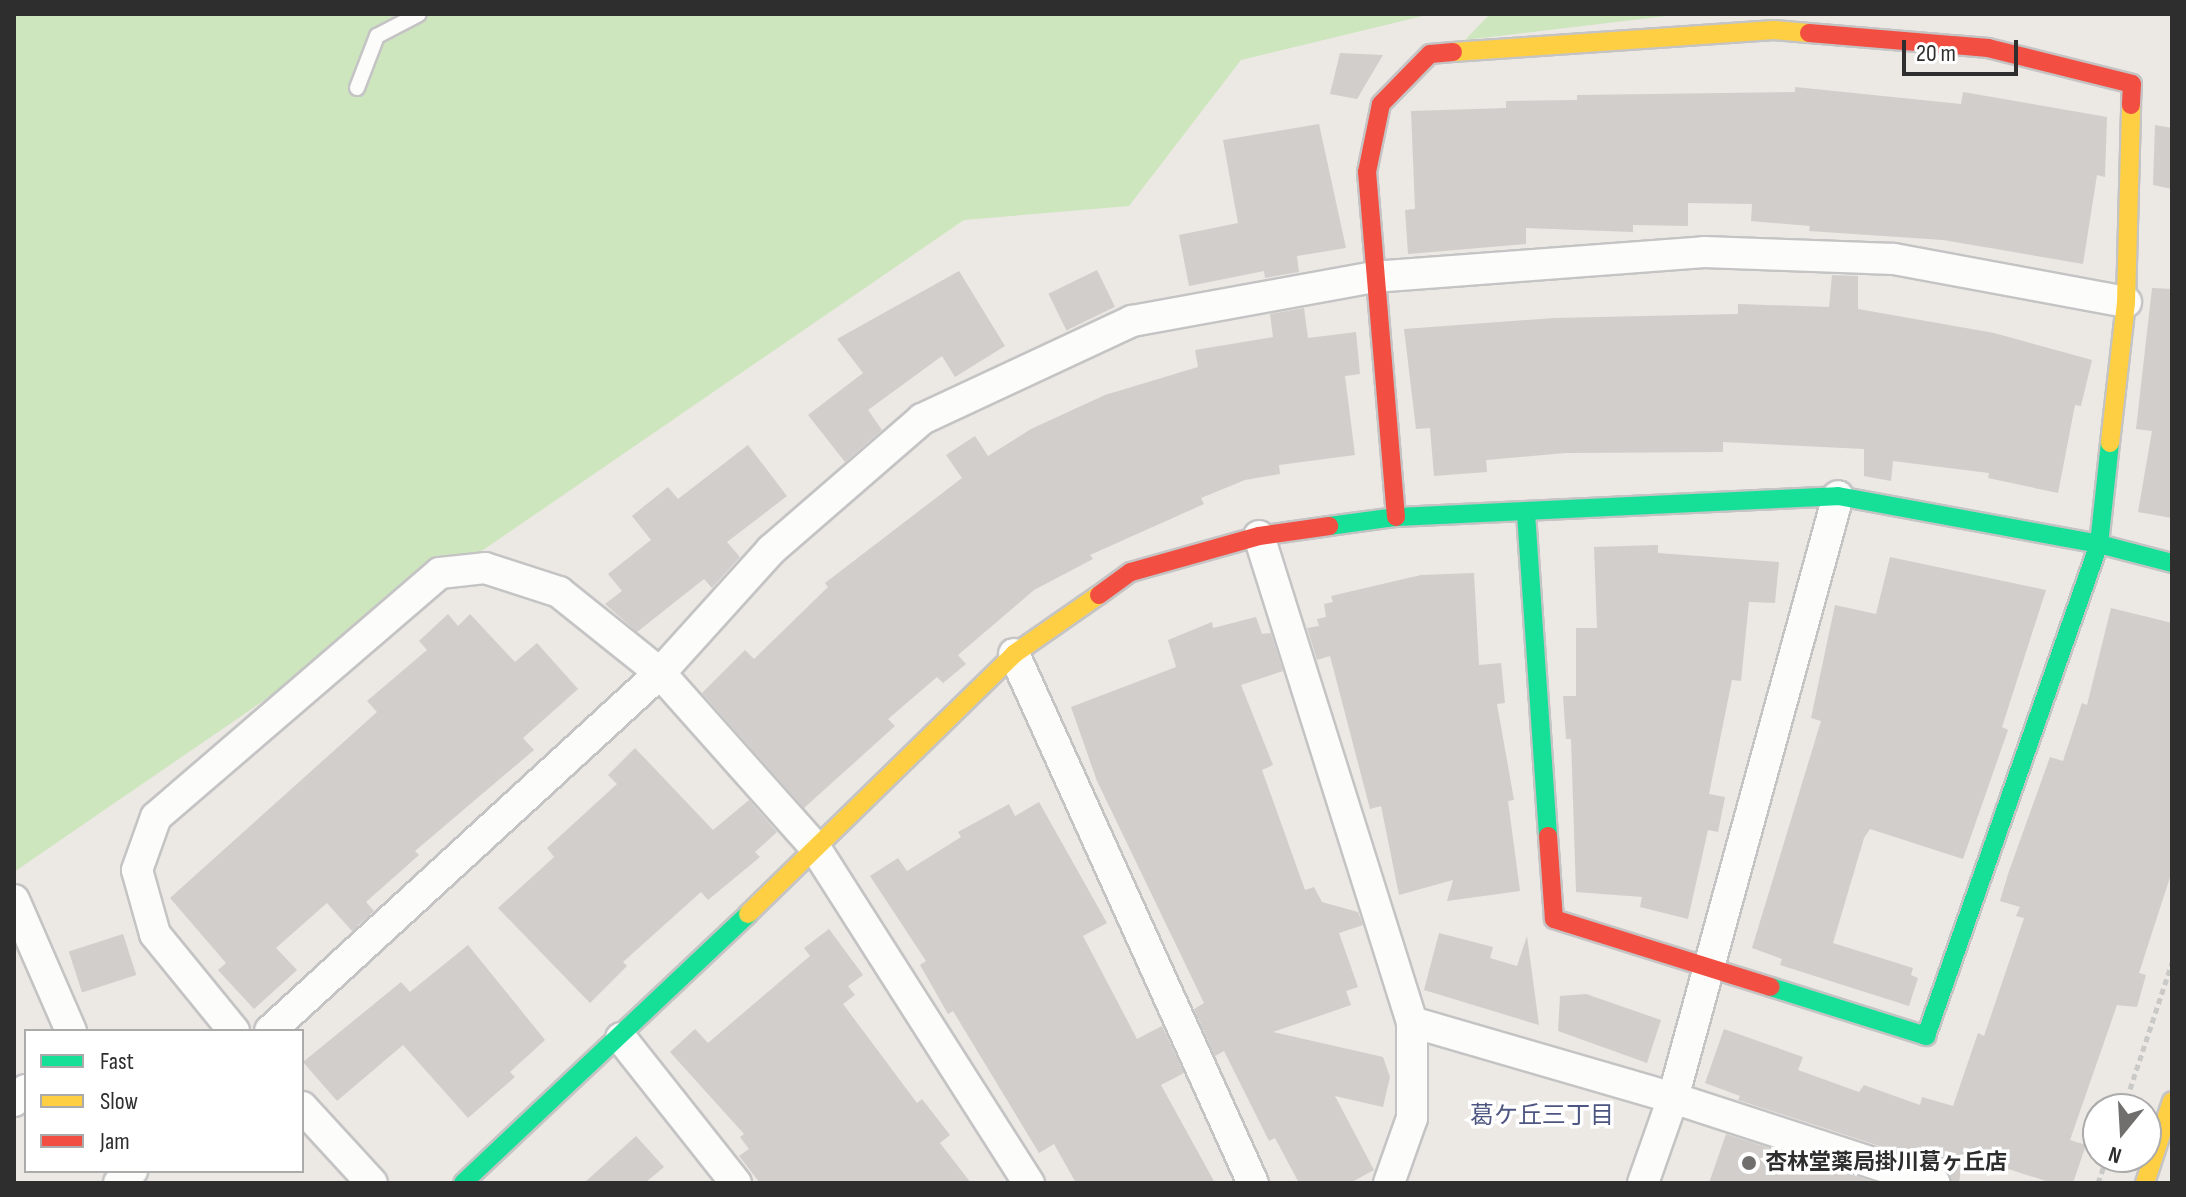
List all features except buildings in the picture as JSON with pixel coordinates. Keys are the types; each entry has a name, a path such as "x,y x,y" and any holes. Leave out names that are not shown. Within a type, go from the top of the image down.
{"street":[{"path":"1396,517 1373,277 1367,172 1381,104 1430,54 1775,22 1988,48 2132,84 2126,302 2099,544 1926,1036 1554,919 1526,513"},
{"path":"272,1029 660,673 771,550 922,419 1132,321 1373,277 1720,253 1894,259 2126,302"},
{"path":"1643,1183 1673,1098 1710,968 1838,496"},
{"path":"463,1183 621,1038 814,846 1014,654 1131,572 1259,536 1396,517 1838,496 2099,544 2172,563"},
{"path":"1259,536 1412,1022 1412,1118 1389,1183"},
{"path":"232,1029 155,934 137,870 156,817 440,573 485,568 559,592 660,673 814,846 1029,1183"},
{"path":"1014,654 1253,1183"},
{"path":"14,900 70,1029"},
{"path":"1412,1022 1673,1098 1935,1183"},
{"path":"621,1038 736,1183"},
{"path":"2145,1183 2172,1101"},
{"path":"304,1109 372,1183"}],"lane":[{"path":"357,88 377,36 419,14"}],"path":[{"path":"2128,1093 2172,963"}],"green space":[{"path":"14,14 1431,14 1241,60 1129,206 964,220 14,872"},
{"path":"1490,14 1683,14 1465,40"}],"traffic: fast":[{"path":"1771,987 1926,1036 2099,544 2110,443"},
{"path":"1329,526 1396,517 1838,496 2099,544 2172,563"},
{"path":"1526,513 1548,836"},
{"path":"463,1183 748,914"}],"traffic: slow":[{"path":"1453,52 1774,30 1809,33"},
{"path":"2110,443 2126,302 2131,105"},
{"path":"748,914 1014,654 1099,595"},
{"path":"2145,1183 2172,1101"}],"traffic: jam":[{"path":"1809,33 1988,48 2132,84 2131,105"},
{"path":"1396,517 1367,172 1381,104 1430,54 1453,52"},
{"path":"1099,595 1131,572 1259,536 1329,526"},
{"path":"1548,836 1554,919 1771,987"}],"place":[{"name":"杏林堂薬局掛川葛ヶ丘店","path":"1749,1163"}],"district":[{"name":"葛ケ丘三丁目","path":"1542,1116"}]}
